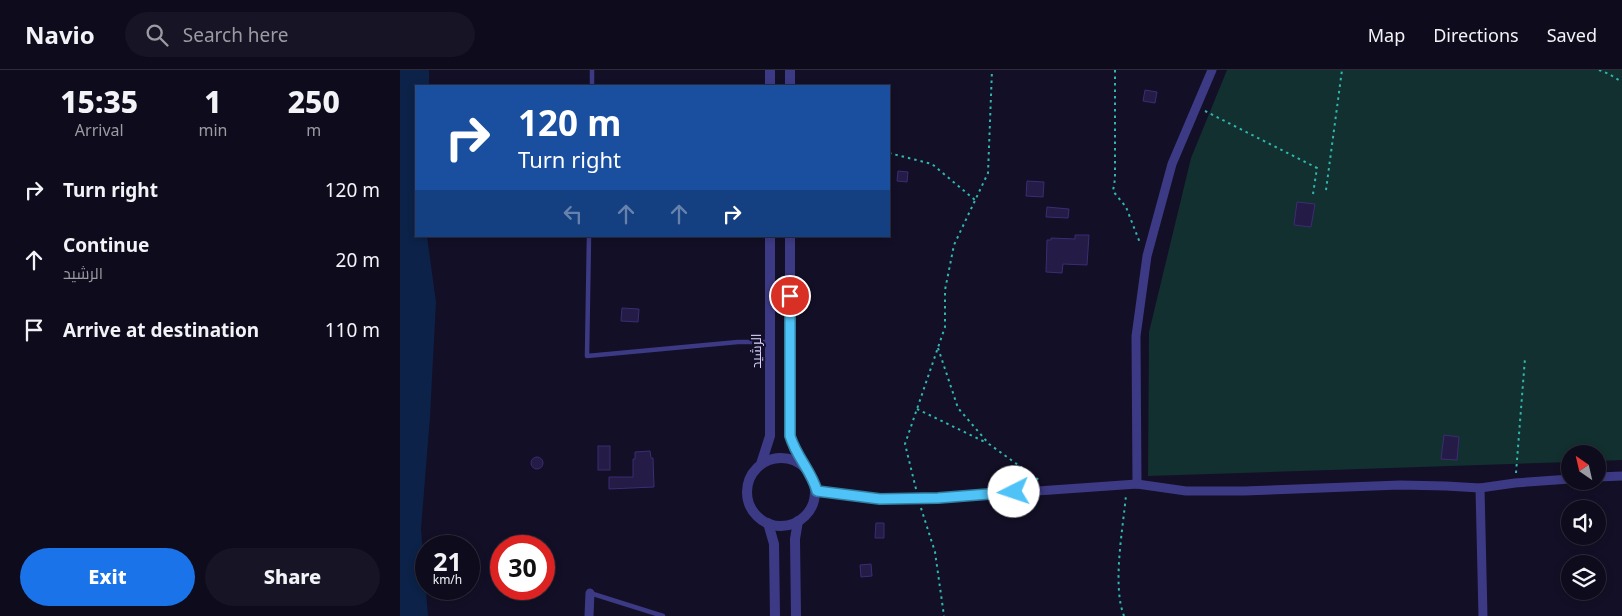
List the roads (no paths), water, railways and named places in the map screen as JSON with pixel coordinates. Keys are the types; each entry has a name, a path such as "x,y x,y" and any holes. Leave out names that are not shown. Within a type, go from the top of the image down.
{"street":[{"path":"770,70 770,85"},
{"path":"790,70 790,85"},
{"path":"1137,484 1136,336 1147,256 1172,164 1212,70"},
{"name":"الرشيد","path":"761,464 770,436 770,237"},
{"path":"790,237 790,436 794,448 812,476 817,491 812,508 804,517 783,526 768,523 752,511 747,489 750,477 761,464 775,458 786,457 796,460 804,466"},
{"path":"1606,477 1622,476"},
{"path":"817,491 880,499 1137,484 1186,490 1244,491 1400,485 1480,488 1561,480"},
{"path":"1480,488 1483,616"},
{"path":"796,616 795,539 798,521"},
{"path":"768,523 774,544 775,616"},
{"path":"589,616 590,593"}],"lane":[{"path":"592,70 592,85"},
{"path":"589,237 587,356 738,342 770,342"},
{"path":"590,593 663,616"}],"water":[{"path":"400,70 429,70 429,85 415,85 415,237 427,237 436,302 421,535 415,535 415,600 427,600 428,616 400,616"}]}
